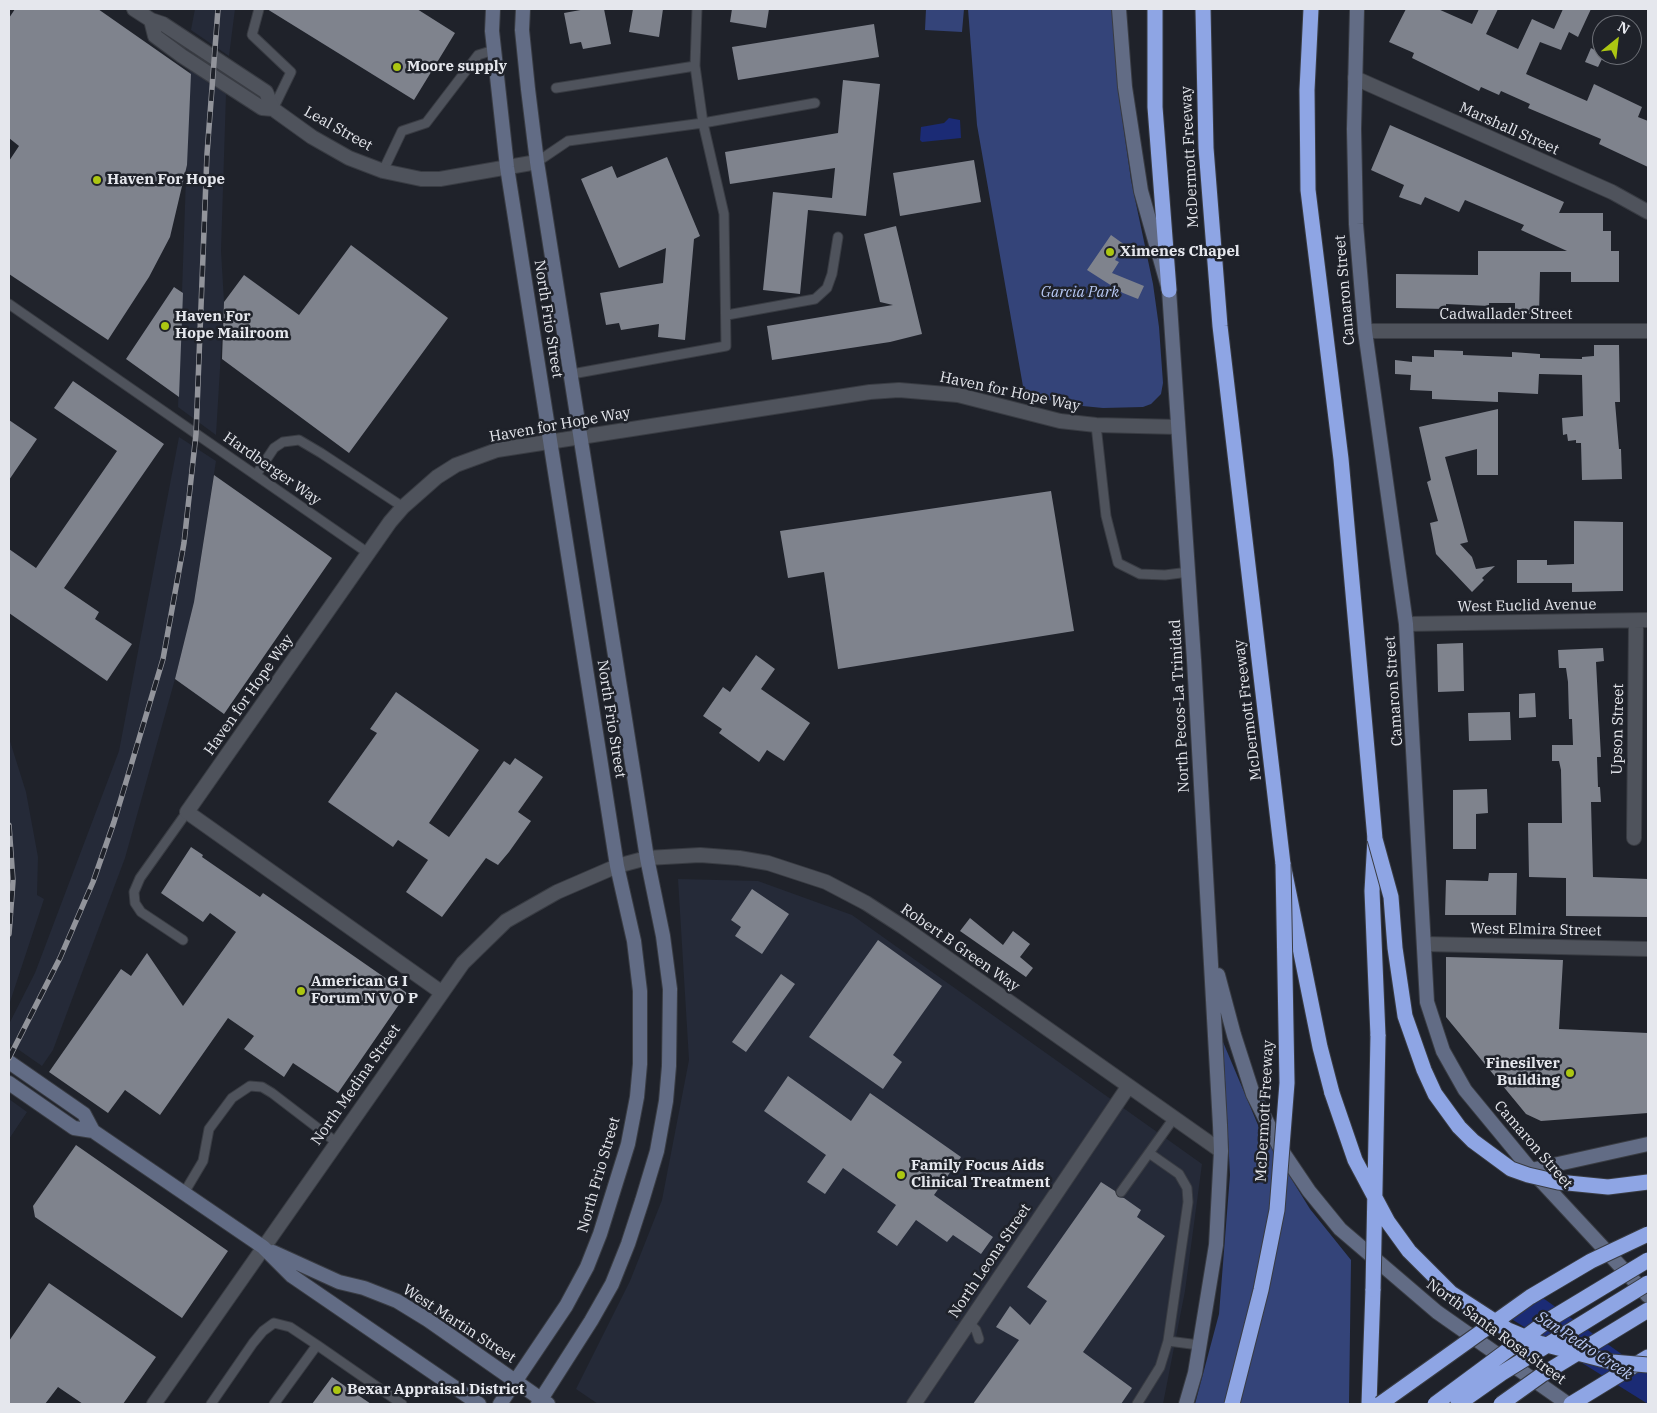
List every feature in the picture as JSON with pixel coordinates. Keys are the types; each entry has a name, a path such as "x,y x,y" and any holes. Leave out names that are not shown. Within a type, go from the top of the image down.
{"highway":[{"path":"1156,9 1155,107 1169,290"},
{"name":"McDermott Freeway","path":"1204,9 1206,148 1211,241 1283,864 1287,1083 1277,1210 1261,1290 1232,1404"},
{"path":"1310,9 1307,90 1308,190 1341,460 1375,839 1372,891 1378,1036 1369,1404"},
{"path":"1375,839 1391,898 1395,948 1405,1016 1424,1070 1436,1094 1459,1127 1473,1141 1511,1169 1528,1175 1558,1182 1608,1187 1648,1182"},
{"path":"1283,864 1320,1047 1332,1093 1355,1160 1369,1189 1409,1251 1451,1293 1508,1330 1539,1343 1578,1354 1612,1362 1648,1365"},
{"path":"1380,1404 1530,1297 1592,1261 1648,1234"},
{"path":"1436,1404 1547,1321 1648,1260"},
{"path":"1458,1404 1518,1363 1648,1283"},
{"path":"1501,1404 1543,1374 1648,1310"},
{"path":"1570,1404 1648,1357"}],"main road":[{"name":"North Frio Street","path":"493,9 494,50 507,167 617,866 634,941 640,991 640,1064 628,1144 600,1234 587,1268 566,1306 500,1404"},
{"name":"North Frio Street","path":"523,9 522,30 538,162 647,858 663,936 670,989 669,1066 666,1101 657,1151 628,1244 612,1284 543,1403"},
{"name":"North Pecos-La Trinidad","path":"1119,9 1125,87 1141,191 1169,290 1189,572 1221,1151 1216,1245 1195,1373 1186,1404"},
{"name":"Camaron Street","path":"1357,9 1355,78 1356,224 1365,331 1406,624 1427,1002 1443,1051 1465,1090 1531,1170 1648,1296"},
{"name":"North Santa Rosa Street","path":"1210,927 1217,969 1246,1073 1280,1148 1309,1191 1340,1229 1437,1312 1570,1404"},
{"name":"West Martin Street","path":"9,1062 84,1114 93,1130 263,1247 339,1282 364,1288 397,1301 428,1320 516,1381 543,1403"},
{"name":"West Martin Street","path":"9,1083 74,1128 93,1130"},
{"path":"1531,1170 1648,1144"},
{"name":"West Martin Street","path":"263,1247 292,1276 479,1404"}],"street":[{"name":"Leal Street","path":"134,9 151,20 163,24 266,92 274,109 312,136 349,158 383,171 421,179 440,179 538,162"},
{"name":"Marshall Street","path":"1355,78 1612,192 1648,212"},
{"name":"Cadwallader Street","path":"1365,331 1648,332"},
{"name":"Haven for Hope Way","path":"187,812 368,553 403,507 437,477 456,465 497,450 870,392 899,390 958,395 1060,421 1096,425 1178,427"},
{"name":"West Euclid Avenue","path":"1406,624 1642,620"},
{"name":"Upson Street","path":"1634,838 1642,620"},
{"path":"187,812 441,992"},
{"name":"Robert B Green Way","path":"647,858 700,855 739,858 768,863 826,882 866,904 903,928 1221,1151"},
{"name":"North Medina Street","path":"154,1404 463,963 506,921 557,892 617,866 647,858"},
{"name":"West Elmira Street","path":"1424,944 1648,949"},
{"name":"North Leona Street","path":"914,1404 1128,1087"}],"lane":[{"path":"259,9 252,35 291,72 274,109"},
{"path":"572,374 726,346 724,214 703,123 694,66 697,9"},
{"path":"383,171 402,132 426,122 478,55 494,50"},
{"path":"556,88 694,66"},
{"path":"538,162 568,141 703,123 815,103"},
{"path":"727,315 815,299 827,288 832,274 838,237"},
{"name":"Hardberger Way","path":"9,304 368,553"},
{"path":"1096,425 1106,516 1118,563 1140,574 1165,575 1189,572"},
{"path":"256,475 274,448 283,442 299,440 403,507"},
{"path":"182,940 142,912 135,903 134,892 140,878 187,812"},
{"path":"184,1193 203,1161 210,1129 232,1098 250,1086 262,1087 272,1093 336,1142"},
{"path":"1121,1192 1174,1118"},
{"path":"1136,1404 1160,1367 1168,1341 1188,1195 1187,1188 1179,1174 1149,1153"},
{"path":"968,1322 976,1330 979,1340"},
{"path":"211,1404 253,1343 263,1331 274,1323 290,1327 402,1404"},
{"path":"1168,1341 1200,1345"},
{"path":"274,1404 317,1345"}],"shaded area":[{"path":"195,9 235,9 229,56 191,30"},
{"path":"190,62 226,94 221,251 224,302 216,435 178,407"},
{"path":"179,437 216,461 194,602 175,679 125,858 53,1050 42,1066 9,1043 9,1024 35,973 119,751"},
{"path":"9,738 26,792 38,857 37,895 44,899 9,1005"},
{"path":"678,879 758,881 852,915 1202,1164 1185,1291 1163,1404 598,1404 576,1389 630,1281 662,1200 689,1060"},
{"path":"9,1099 27,1112 9,1139"}],"green space":[{"path":"926,9 964,9 962,32 925,30"},
{"name":"Garcia Park","path":"968,9 1112,9 1118,89 1131,180 1153,284 1159,327 1163,383 1161,394 1151,404 1143,407 1103,408 1062,404 1024,392 977,125"},
{"path":"1223,1042 1258,1125 1310,1209 1351,1260 1349,1404 1195,1404 1219,1314 1230,1175"}],"water":[{"path":"949,118 960,120 961,138 922,142 920,140 921,127 944,123"},
{"name":"San Pedro Creek","path":"1536,1293 1648,1373 1648,1404 1505,1315"}],"building":[{"name":"Haven For Hope","path":"15,9 98,9 191,74 187,165 170,237 149,277 108,340 9,274 9,161 19,146 9,138 9,18"},
{"name":"Moore supply","path":"267,9 417,9 455,33 414,100"},
{"path":"586,9 604,9 611,44 583,49 581,42 570,44 564,13"},
{"path":"633,9 663,9 659,37 629,32"},
{"path":"732,9 769,9 766,28 730,22"},
{"path":"1406,9 1438,9 1472,24 1479,9 1498,9 1486,34 1518,49 1532,19 1554,29 1563,9 1591,9 1578,37 1569,32 1561,50 1540,42 1526,74 1587,101 1594,84 1642,107 1638,117 1648,121 1648,167 1599,144 1601,139 1528,108 1530,104 1501,91 1499,95 1481,87 1479,91 1412,58 1414,53 1389,42"},
{"path":"874,24 879,57 738,80 732,47"},
{"path":"1591,48 1592,65 1585,62"},
{"path":"843,80 880,84 866,216 808,210 800,294 763,290 773,192 832,198 835,168 730,184 725,152 838,133"},
{"path":"1390,125 1564,202 1559,213 1603,213 1603,231 1611,231 1611,251 1619,251 1619,282 1571,282 1571,272 1540,272 1539,314 1515,314 1515,303 1489,303 1489,306 1446,304 1446,309 1396,308 1396,274 1478,275 1478,251 1567,251 1521,230 1524,225 1465,200 1459,212 1425,197 1421,205 1399,197 1404,185 1371,170"},
{"path":"667,157 700,236 694,239 685,340 658,337 659,324 621,330 619,323 606,325 600,293 663,283 666,248 619,268 581,179 612,166 617,178"},
{"path":"974,160 981,202 900,216 893,173"},
{"path":"896,226 922,334 890,342 772,360 767,326 893,305 880,302 864,234"},
{"name":"Ximenes Chapel","path":"1111,235 1125,245 1115,260 1119,262 1112,273 1144,286 1138,299 1123,293 1087,270"},
{"path":"351,245 448,318 349,453 222,359 224,302 244,275 299,315"},
{"name":"Haven For Hope Mailroom","path":"174,287 183,293 179,397 126,359"},
{"path":"1594,345 1619,345 1620,402 1615,402 1619,449 1621,449 1622,479 1582,480 1581,443 1576,443 1576,440 1568,441 1567,434 1563,435 1562,418 1583,416 1582,375 1539,374 1538,394 1498,392 1498,402 1432,399 1432,391 1410,390 1411,375 1395,374 1395,360 1412,362 1412,356 1434,357 1434,350 1463,351 1463,355 1512,357 1512,352 1540,354 1540,358 1582,359 1582,357 1594,356"},
{"path":"73,381 164,444 64,588 99,612 95,619 132,644 107,681 9,613 9,549 36,568 117,451 54,408"},
{"path":"1498,409 1498,475 1477,475 1477,449 1445,457 1468,542 1460,544 1472,557 1476,569 1495,566 1482,578 1484,580 1472,592 1436,554 1430,523 1438,521 1427,482 1431,480 1419,427"},
{"path":"9,420 37,439 9,480"},
{"path":"214,475 332,558 224,714 175,679 194,602"},
{"path":"1051,491 1074,631 838,669 824,572 788,578 780,531"},
{"path":"1574,521 1623,522 1623,591 1572,592 1572,583 1517,583 1517,560 1547,560 1547,565 1574,564"},
{"path":"1463,643 1464,691 1438,692 1437,644"},
{"path":"1603,648 1604,661 1596,662 1601,757 1597,757 1598,787 1600,787 1601,802 1591,802 1593,877 1648,879 1648,917 1566,916 1566,878 1529,877 1528,823 1562,823 1561,770 1559,761 1552,761 1552,745 1573,745 1572,719 1569,719 1566,668 1559,668 1558,650"},
{"path":"756,655 775,669 761,689 810,723 784,761 767,750 759,762 719,733 722,729 703,716 723,687 730,692"},
{"path":"396,692 479,750 429,823 449,837 504,761 510,765 515,758 543,777 518,812 531,821 509,852 498,865 486,858 442,917 406,892 428,860 398,840 393,847 328,802 377,733 370,729"},
{"path":"1535,693 1536,717 1519,718 1519,694"},
{"path":"1510,712 1511,740 1469,741 1468,713"},
{"path":"1487,789 1488,813 1476,814 1476,849 1453,849 1453,790"},
{"path":"191,847 203,855 202,857 260,897 263,893 407,993 338,1093 293,1063 284,1077 244,1049 254,1036 228,1018 160,1115 125,1090 108,1113 49,1072 121,969 131,976 147,953 183,1006 236,932 210,913 203,922 161,893"},
{"path":"1489,873 1517,873 1516,915 1445,915 1446,880 1488,881"},
{"path":"752,889 789,914 762,954 735,936 741,927 731,920"},
{"path":"970,918 1003,945 1013,931 1030,944 1020,957 1033,968 1026,977 960,931"},
{"path":"878,940 942,986 893,1055 902,1062 883,1089 809,1037"},
{"name":"Finesilver Building","path":"1446,957 1563,960 1559,1029 1648,1033 1648,1113 1541,1121 1526,1114 1446,1017"},
{"path":"781,974 795,984 746,1052 732,1042"},
{"name":"Family Focus Aids Clinical Treatment","path":"788,1076 851,1121 870,1093 961,1157 934,1195 993,1237 981,1254 953,1235 947,1242 916,1220 897,1246 877,1232 896,1205 843,1168 825,1194 807,1182 826,1155 764,1111"},
{"path":"76,1145 228,1251 182,1318 35,1217 33,1206"},
{"path":"1101,1182 1115,1191 1118,1197 1124,1198 1141,1210 1137,1217 1165,1236 1083,1352 1132,1388 1121,1404 973,1404 1019,1340 996,1327 1010,1306 1030,1325 1047,1301 1027,1287"},
{"path":"49,1283 156,1357 123,1404 83,1404 58,1387 45,1404 9,1404 9,1341"},
{"name":"Bexar Appraisal District","path":"332,1377 371,1404 312,1404"}],"railway":[{"path":"9,1058 60,958 93,882 114,822 163,659 184,543 196,434 207,154 218,9"},
{"path":"9,825 13,881 9,934"}],"place":[{"name":"Moore supply","path":"397,67"},
{"name":"Haven For Hope","path":"97,180"},
{"name":"Ximenes Chapel","path":"1110,252"},
{"name":"Haven For Hope Mailroom","path":"165,326"},
{"name":"American G I Forum N V O P","path":"301,991"},
{"name":"Finesilver Building","path":"1570,1073"},
{"name":"Family Focus Aids Clinical Treatment","path":"901,1175"},
{"name":"Bexar Appraisal District","path":"337,1390"}]}
